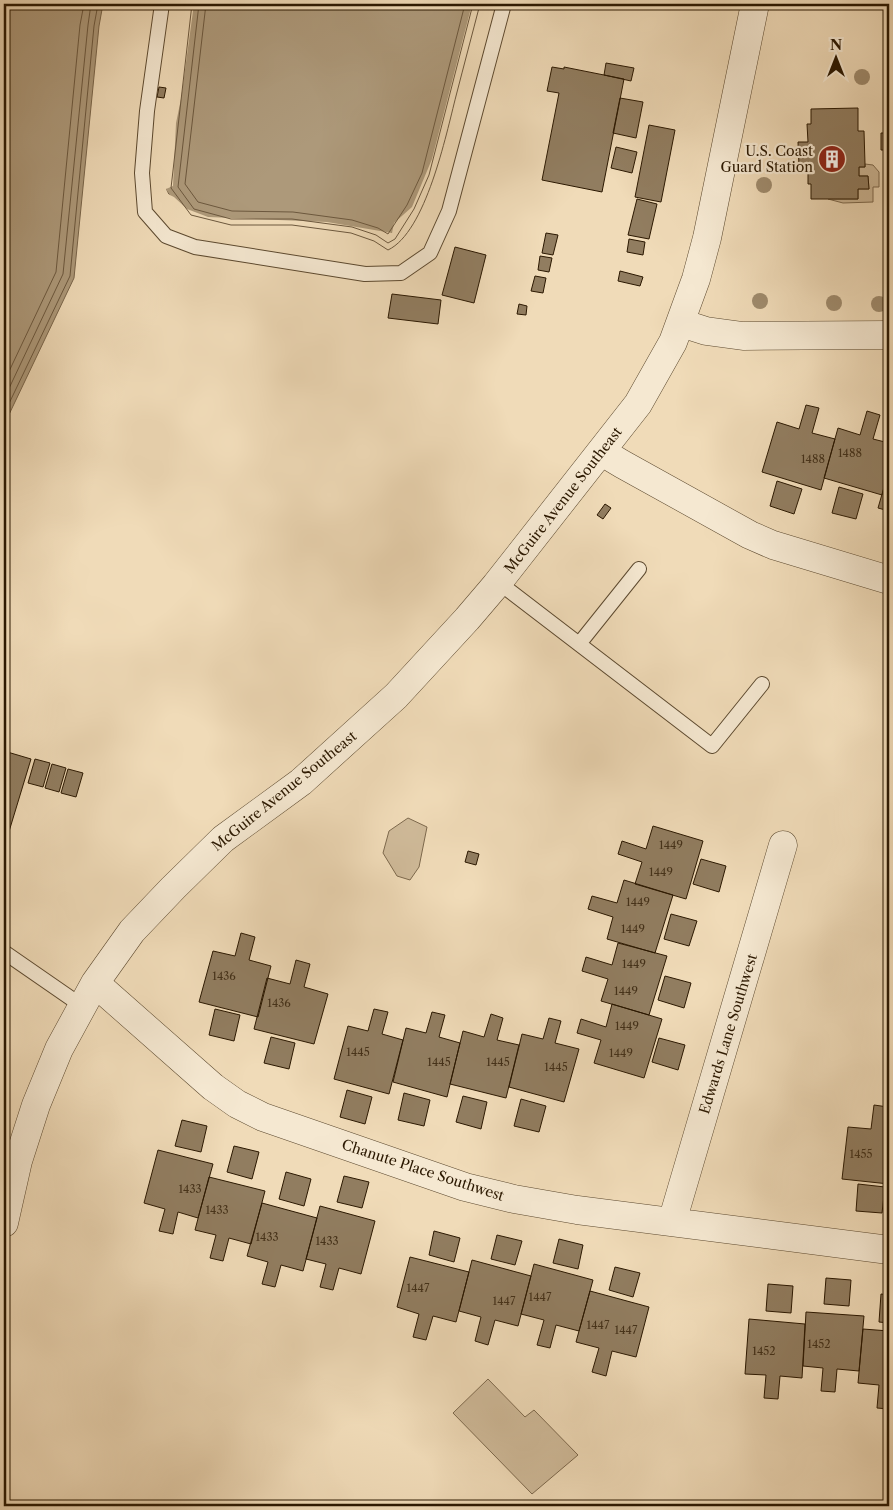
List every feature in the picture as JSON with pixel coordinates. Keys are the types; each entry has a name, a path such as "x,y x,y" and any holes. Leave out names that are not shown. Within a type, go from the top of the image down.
{"street":[{"name":"McGuire Avenue Southeast","path":"4,1223 18,1161 36,1105 59,1049 89,995 132,931 223,839 300,782 368,723 427,663 498,582 638,404 667,355 694,286 707,238 755,4"},
{"path":"681,323 706,331 743,336 889,335"},
{"path":"602,452 750,535 773,545 889,580"},
{"name":"Edwards Lane Southwest","path":"672,1222 783,845"},
{"name":"Chanute Place Southwest","path":"89,995 237,1104 263,1117 465,1186 494,1195 576,1210 889,1250"}],"lane":[{"path":"162,4 146,111 142,173 145,212 166,236 195,247 364,274 401,273 430,253 449,211 504,4"},
{"path":"579,644 640,569"},
{"path":"498,582 712,746 762,684"},
{"path":"4,952 89,995"}],"shaded area":[{"path":"865,164 873,165 879,172 879,187 873,187 873,202 843,203 828,199 858,199 858,189 869,189 868,176 859,176 859,167 865,167"},
{"path":"408,818 427,827 419,867 410,880 397,876 383,853 389,831"},
{"path":"488,1379 525,1417 534,1410 578,1455 532,1494 453,1413"}],"water":[{"path":"4,4 103,4 99,26 74,278 4,425"},
{"path":"188,4 485,4 424,214 372,245 350,238 187,219 166,190"}],"pier":[{"path":"185,4 194,4 176,123 173,186 166,189 168,194 187,209 208,217 327,222 392,233 394,223 412,207 432,159 472,4 487,4 442,180 426,215 404,250 395,255 384,257 370,248 349,241 292,233 230,233 185,220 163,190"}],"building":[{"path":"606,63 634,68 631,81 604,75"},
{"path":"552,67 564,69 564,67 624,79 602,192 542,180 559,93 547,91"},
{"path":"159,87 166,88 164,98 157,97"},
{"path":"620,98 643,102 636,138 613,133"},
{"name":"U.S. Coast Guard Station","path":"858,108 858,131 864,131 865,164 865,167 859,167 859,176 868,176 869,189 858,189 858,199 811,199 811,184 808,184 808,166 799,166 798,142 808,142 807,124 811,124 811,109"},
{"path":"887,123 889,123 889,162 888,150 881,150 881,133 887,133"},
{"path":"649,125 675,130 661,202 635,197"},
{"path":"616,147 637,152 632,173 611,168"},
{"path":"637,199 657,204 649,239 628,235"},
{"path":"546,233 558,235 553,255 542,253"},
{"path":"629,239 645,242 643,255 627,252"},
{"path":"455,247 486,255 474,303 442,295"},
{"path":"540,256 552,258 549,272 538,270"},
{"path":"620,271 643,277 640,286 618,281"},
{"path":"535,276 546,278 543,293 531,291"},
{"path":"392,294 441,300 438,324 388,318"},
{"path":"519,304 527,306 526,315 517,314"},
{"path":"806,405 819,408 812,433 835,439 821,490 762,472 777,422 799,429"},
{"path":"867,411 880,415 873,439 889,443 889,470 882,495 824,478 838,428 860,435"},
{"path":"889,470 889,511 878,508"},
{"path":"777,481 802,489 794,514 770,506"},
{"path":"839,487 863,494 856,519 832,513"},
{"path":"605,504 611,508 603,519 597,515"},
{"path":"4,751 31,759 4,848"},
{"path":"35,759 50,763 43,787 28,783"},
{"path":"52,764 66,768 59,792 45,788"},
{"path":"68,769 83,773 76,797 61,793"},
{"path":"653,826 703,841 686,899 635,884 642,862 618,854 622,841 646,849"},
{"path":"468,851 479,854 476,865 465,862"},
{"path":"701,859 726,866 719,892 693,884"},
{"path":"624,880 673,895 655,953 607,939 613,917 588,909 592,896 617,903"},
{"path":"671,914 697,921 689,946 664,939"},
{"path":"241,933 255,937 249,960 271,966 258,1017 199,1002 213,951 235,956"},
{"path":"618,943 667,956 649,1015 601,1001 608,979 582,971 586,957 612,965"},
{"path":"296,960 310,964 304,987 328,994 314,1044 254,1029 267,978 290,984"},
{"path":"665,976 691,983 684,1008 658,1000"},
{"path":"612,1004 662,1019 644,1078 594,1063 601,1040 577,1033 581,1019 606,1027"},
{"path":"215,1009 240,1015 234,1041 209,1035"},
{"path":"374,1009 388,1012 382,1034 403,1040 389,1094 334,1079 348,1026 368,1031"},
{"path":"432,1012 445,1015 439,1037 460,1043 447,1097 393,1082 406,1028 426,1033"},
{"path":"491,1014 503,1018 497,1040 519,1045 506,1098 450,1084 463,1031 484,1037"},
{"path":"549,1018 561,1021 555,1043 579,1049 564,1102 509,1087 522,1034 543,1039"},
{"path":"271,1037 295,1043 289,1069 264,1063"},
{"path":"659,1038 685,1045 678,1070 652,1062"},
{"path":"347,1090 372,1097 365,1124 340,1117"},
{"path":"404,1093 430,1100 424,1126 398,1120"},
{"path":"463,1096 487,1102 481,1129 456,1122"},
{"path":"521,1099 546,1106 539,1132 514,1126"},
{"path":"874,1105 888,1107 885,1131 889,1131 889,1184 842,1179 848,1127 871,1129"},
{"path":"182,1120 207,1126 201,1152 175,1146"},
{"path":"234,1146 259,1152 252,1179 227,1172"},
{"path":"158,1150 213,1164 198,1218 178,1212 173,1234 159,1231 165,1209 144,1203"},
{"path":"286,1172 311,1179 304,1206 279,1199"},
{"path":"344,1176 369,1182 362,1208 337,1202"},
{"path":"209,1177 265,1191 251,1244 229,1238 223,1261 210,1258 216,1235 195,1230"},
{"path":"858,1184 885,1187 882,1213 856,1211"},
{"path":"262,1203 317,1218 303,1271 281,1265 275,1287 262,1284 268,1262 247,1256"},
{"path":"320,1206 375,1221 361,1274 339,1268 333,1290 320,1287 326,1264 306,1259"},
{"path":"434,1231 460,1238 454,1262 429,1255"},
{"path":"497,1235 522,1241 515,1265 491,1259"},
{"path":"559,1239 583,1245 578,1269 553,1263"},
{"path":"410,1257 469,1272 456,1322 433,1316 426,1340 413,1337 419,1314 397,1307"},
{"path":"472,1260 531,1276 518,1326 495,1320 488,1345 475,1341 481,1317 459,1311"},
{"path":"534,1264 593,1280 579,1331 556,1325 550,1348 537,1345 544,1320 521,1314"},
{"path":"615,1267 640,1273 633,1297 609,1290"},
{"path":"826,1278 851,1280 849,1306 824,1304"},
{"path":"768,1284 793,1286 791,1313 766,1311"},
{"path":"590,1291 649,1307 636,1357 612,1351 606,1376 592,1372 599,1348 576,1342"},
{"path":"881,1294 889,1295 889,1323 879,1322"},
{"path":"806,1312 864,1316 859,1371 837,1369 835,1392 821,1391 823,1368 803,1366"},
{"path":"749,1319 805,1324 802,1378 780,1376 778,1399 764,1398 766,1375 745,1374"},
{"path":"863,1329 889,1331 889,1409 877,1408 879,1385 858,1383"}],"place":[{"name":"U.S. Coast Guard Station","path":"832,159"}]}
